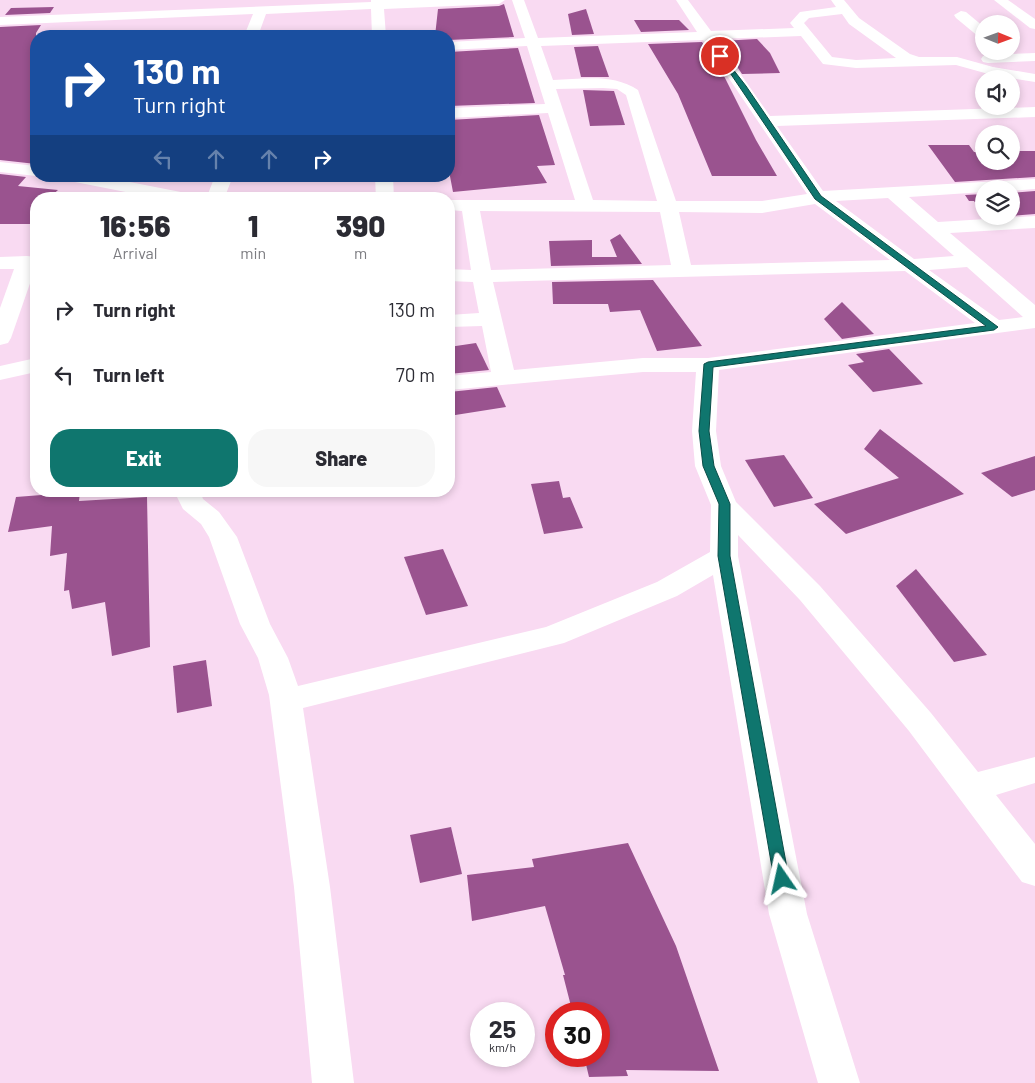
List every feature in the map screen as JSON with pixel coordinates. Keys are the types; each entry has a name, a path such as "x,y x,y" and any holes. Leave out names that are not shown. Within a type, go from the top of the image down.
{"street":[{"path":"3,25 136,16 228,6 261,10 377,3 500,0"},
{"path":"518,0 586,206"},
{"path":"682,0 818,197 994,327"},
{"path":"1000,0 1035,25"},
{"path":"377,3 378,30"},
{"path":"918,61 904,57 854,21 841,5 805,15 797,23 828,61 856,64 975,59"},
{"path":"253,30 261,10"},
{"path":"961,15 975,27"},
{"path":"128,29 136,16"},
{"path":"455,46 704,34 804,32"},
{"path":"1020,55 1035,56"},
{"path":"957,61 992,71 1035,78"},
{"path":"547,85 612,84 620,85 633,93 668,206 682,270"},
{"path":"455,113 554,108"},
{"path":"766,121 1028,112 1035,124"},
{"path":"0,167 30,170"},
{"path":"102,182 154,192"},
{"path":"455,205 762,207 802,202 818,197 1035,184"},
{"path":"892,192 1035,316"},
{"path":"470,205 482,276 504,378"},
{"path":"934,228 1035,222"},
{"path":"455,275 910,265 972,261"},
{"path":"0,263 30,262"},
{"path":"0,338 30,267"},
{"path":"455,321 491,319"},
{"path":"455,382 643,365 708,364 1035,322"},
{"path":"708,364 705,440 708,466 724,504 810,593 920,722 1035,871"},
{"path":"0,373 30,366"},
{"path":"190,497 192,503 210,518 223,537 254,624 273,658 285,701 312,887 333,1083"},
{"path":"724,504 724,556 788,914 839,1083"},
{"path":"285,701 553,636 667,589 724,556"},
{"path":"971,788 1035,770"}],"building":[{"path":"504,4 514,37 455,40 455,30 436,30 438,9 499,6"},
{"path":"54,7 50,13 5,15 11,8"},
{"path":"586,9 594,34 572,35 568,14"},
{"path":"634,20 679,20 689,30 641,32"},
{"path":"41,25 38,30 30,30 30,163 0,160 0,27"},
{"path":"757,39 770,53 780,73 742,74 720,41"},
{"path":"702,42 723,74 756,140 777,176 712,176 678,94 648,44"},
{"path":"598,46 609,77 581,77 574,47"},
{"path":"518,48 535,103 455,106 455,52"},
{"path":"583,90 614,91 625,125 590,126"},
{"path":"539,115 555,165 537,166 547,183 453,192 451,182 455,182 455,120"},
{"path":"928,145 969,145 975,152 975,170 1020,170 1020,151 1035,151 1035,177 955,182"},
{"path":"0,174 26,177 18,186 58,190 56,192 30,192 30,224 0,224"},
{"path":"1035,191 1035,214 1020,215 1020,192"},
{"path":"975,194 975,202 969,201 965,195"},
{"path":"620,234 642,264 551,266 549,241 592,240 592,257 617,257 610,240"},
{"path":"653,280 702,346 657,351 640,310 610,312 608,304 553,304 552,282"},
{"path":"842,302 874,334 842,339 824,319"},
{"path":"476,343 489,370 455,373 455,346"},
{"path":"889,349 923,384 873,392 848,365 864,362 856,354"},
{"path":"497,387 506,407 455,415 455,391"},
{"path":"880,429 964,494 846,534 814,504 899,478 864,449"},
{"path":"784,455 813,498 774,507 745,460"},
{"path":"1035,456 1035,490 1012,497 981,473"},
{"path":"559,481 563,498 570,497 583,528 544,534 531,484"},
{"path":"16,497 79,497 79,501 147,497 150,647 112,656 105,602 72,609 69,590 64,591 67,553 50,556 52,526 8,532"},
{"path":"443,549 468,606 426,615 404,557"},
{"path":"916,569 987,655 954,662 896,586"},
{"path":"206,660 212,706 177,713 173,666"},
{"path":"451,827 462,874 420,883 410,835"},
{"path":"628,843 676,946 719,1071 626,1070 628,1076 589,1077 587,1067 610,1067 610,1002 570,1002 563,975 565,975 545,906 472,921 467,875 534,867 532,859"}],"route":[{"path":"720,56 744,87 818,197 994,327 708,364 704,431 708,466 724,504 724,556 782,879"}]}
